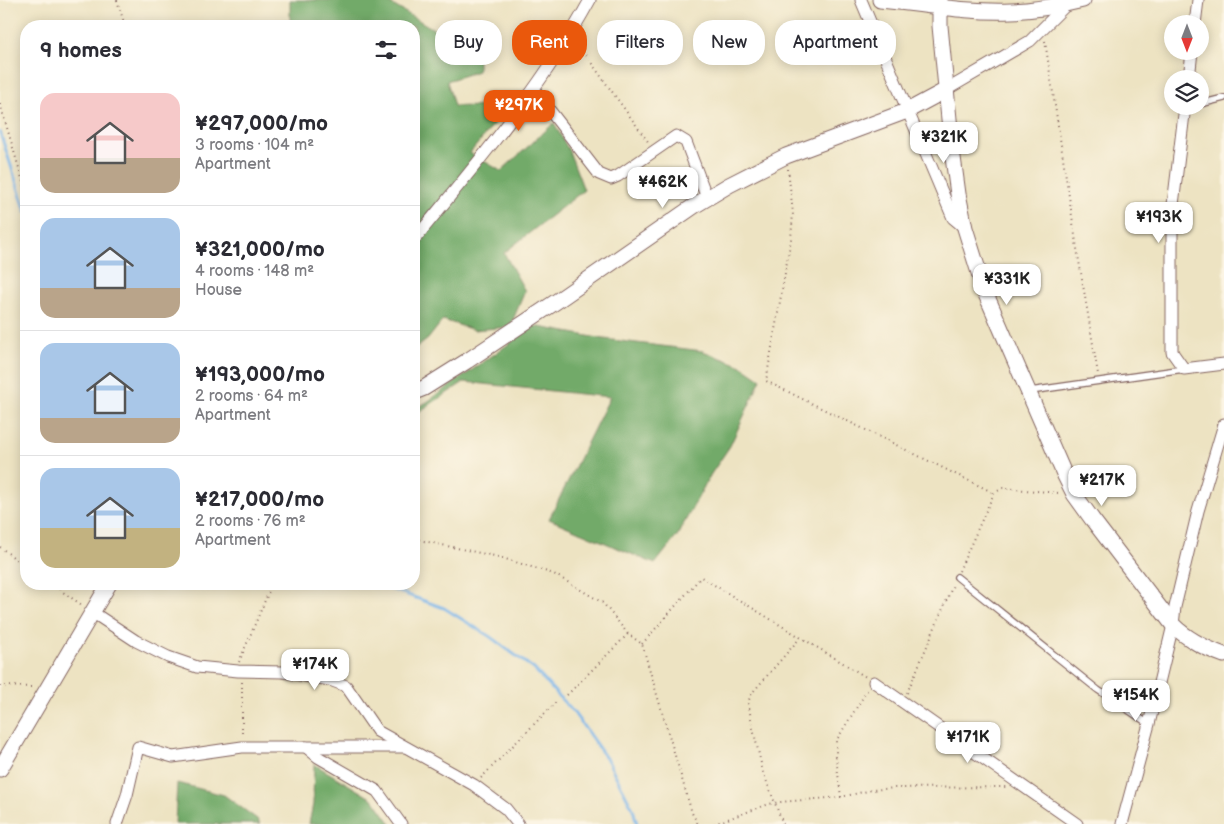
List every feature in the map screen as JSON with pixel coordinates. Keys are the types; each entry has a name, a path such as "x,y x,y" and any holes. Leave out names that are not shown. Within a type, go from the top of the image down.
{"street":[{"path":"578,20 590,0"},
{"path":"861,0 953,218 964,228"},
{"path":"880,0 940,3 1009,11 1067,4 1083,0"},
{"path":"1196,15 1198,0"},
{"path":"940,3 940,26 956,185 964,228 985,292 1065,476 1074,494 1174,625 1186,637 1199,645 1224,655"},
{"path":"420,390 442,378 508,334 707,198 786,156 907,111 946,90 1030,41 1067,4"},
{"path":"420,233 522,107 550,65"},
{"path":"534,90 599,174 612,179 676,136 686,142 707,198"},
{"path":"1186,115 1172,213 1172,352 1184,370 1224,364"},
{"path":"1122,824 1174,625 1175,607 1198,511 1224,424"},
{"path":"0,769 105,590"},
{"path":"92,612 136,642 168,658 197,667 283,672 330,680 346,686 376,731 474,785 506,809 518,824"},
{"path":"874,682 1078,824"},
{"path":"117,824 127,795 138,747 173,757 242,747 405,747"},
{"path":"306,747 318,757 378,791 401,824"}],"lane":[{"path":"1209,102 1224,98"},
{"path":"1028,391 1184,370"},
{"path":"957,577 1098,690 1149,724"}],"path":[{"path":"116,0 122,20"},
{"path":"1043,28 1078,255 1100,381"},
{"path":"587,58 654,151"},
{"path":"0,104 20,172"},
{"path":"786,156 793,213 791,240 766,381 994,493"},
{"path":"903,702 994,493 1003,488 1074,494"},
{"path":"420,540 498,557 554,574 603,603 628,634 642,644 692,813 698,824"},
{"path":"0,547 20,562"},
{"path":"642,644 701,578 874,682 836,741 836,758 841,797"},
{"path":"60,590 92,612"},
{"path":"242,747 239,660 269,590"},
{"path":"567,695 628,634"},
{"path":"783,824 764,772 748,702 752,693 800,637"},
{"path":"0,686 48,687"},
{"path":"474,785 557,701"},
{"path":"714,824 775,802 841,797 872,790 895,788 1025,788"}],"green space":[{"path":"290,0 384,0 418,20 290,20"},
{"path":"420,21 435,30 435,65 478,65 478,71 447,81 454,106 508,107 470,153 501,171 554,123 569,151 584,190 504,253 525,291 510,327 474,330 443,320 428,339 420,345"},
{"path":"534,326 604,339 703,351 742,366 761,379 730,446 711,474 677,536 655,564 549,519 610,397 464,382 420,411 420,406"},
{"path":"314,764 374,800 391,824 309,824 313,804"},
{"path":"177,783 224,795 257,819 260,824 175,824"}],"waterway":[{"path":"0,132 20,194"},
{"path":"394,590 444,608 489,636 534,669 574,713 608,761 633,809 637,824"}]}
